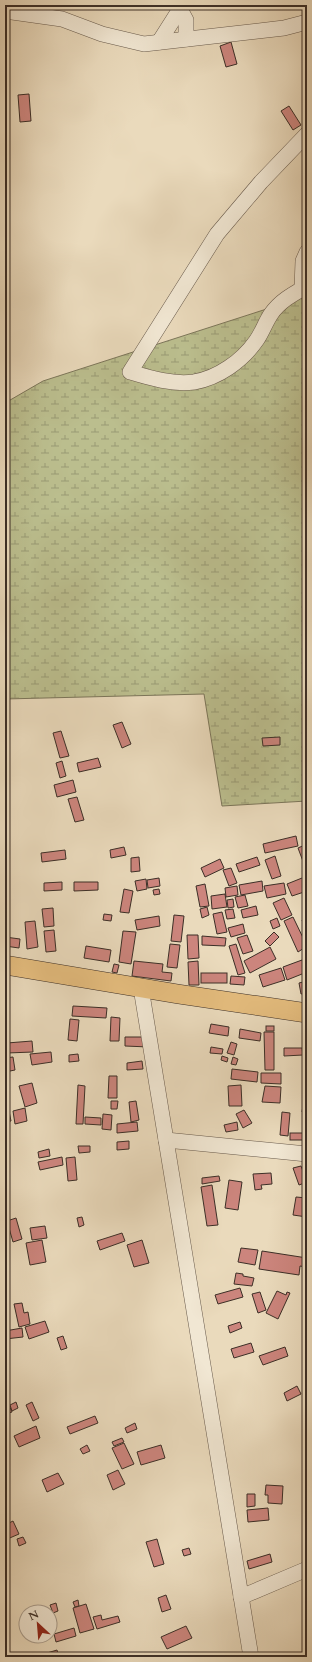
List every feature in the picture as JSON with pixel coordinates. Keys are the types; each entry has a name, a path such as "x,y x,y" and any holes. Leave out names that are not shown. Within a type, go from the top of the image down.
{"main road":[{"path":"5,965 141,988 307,1013"}],"street":[{"path":"180,7 186,20 186,39"},
{"path":"159,42 180,7"},
{"path":"5,11 62,19 102,34 144,44 284,28 307,22"},
{"path":"307,134 261,182 217,234 130,372 157,380 193,382 216,374 244,357 257,340 271,314 286,298 304,288 303,261 307,252"},
{"path":"141,988 251,1657"},
{"path":"166,1140 307,1154"},
{"path":"241,1598 307,1569"}],"green space":[{"path":"307,296 307,801 222,806 204,694 5,699 5,403 43,381"}],"building":[{"path":"231,42 237,64 226,67 220,46"},
{"path":"29,94 31,121 20,122 18,95"},
{"path":"289,106 301,125 293,130 281,111"},
{"path":"122,722 131,744 122,748 113,725"},
{"path":"61,731 69,756 60,758 53,733"},
{"path":"280,737 280,745 263,746 262,738"},
{"path":"98,758 101,767 79,772 77,763"},
{"path":"62,761 66,776 60,778 56,763"},
{"path":"73,780 76,792 57,797 54,785"},
{"path":"77,797 84,820 75,822 68,799"},
{"path":"296,836 298,846 265,853 263,844"},
{"path":"307,844 307,872 298,848"},
{"path":"124,847 126,855 111,858 110,850"},
{"path":"65,850 66,859 42,862 41,853"},
{"path":"8,856 8,863 5,863 5,857"},
{"path":"275,856 281,876 272,879 265,860"},
{"path":"139,857 140,871 131,872 131,858"},
{"path":"257,857 260,865 239,872 236,864"},
{"path":"220,859 224,868 205,877 201,868"},
{"path":"231,868 237,883 229,886 223,870"},
{"path":"307,876 307,891 292,896 287,884"},
{"path":"159,878 160,886 148,888 147,880"},
{"path":"146,879 147,889 137,891 135,881"},
{"path":"262,881 263,891 241,895 239,885"},
{"path":"62,882 62,890 44,891 44,883"},
{"path":"74,882 98,882 98,890 74,891"},
{"path":"284,883 286,894 267,898 264,886"},
{"path":"205,884 209,906 200,907 196,886"},
{"path":"237,886 238,895 226,897 225,888"},
{"path":"124,889 133,891 129,913 120,912"},
{"path":"159,889 160,894 154,895 153,890"},
{"path":"225,894 227,907 212,909 211,896"},
{"path":"245,895 248,906 238,908 235,897"},
{"path":"284,898 292,915 281,920 273,903"},
{"path":"233,899 234,907 228,908 227,900"},
{"path":"256,906 258,915 243,918 241,910"},
{"path":"207,907 209,915 202,918 200,909"},
{"path":"53,908 54,926 44,927 42,909"},
{"path":"233,909 235,918 227,919 225,910"},
{"path":"222,912 227,932 217,934 213,914"},
{"path":"104,914 112,915 111,921 103,920"},
{"path":"174,915 184,916 181,942 171,941"},
{"path":"159,916 160,926 137,930 135,920"},
{"path":"293,917 307,946 298,952 284,921"},
{"path":"277,918 280,926 273,929 270,921"},
{"path":"307,918 307,931 302,920"},
{"path":"35,921 38,947 27,949 25,922"},
{"path":"243,924 245,933 231,937 228,928"},
{"path":"54,930 56,951 46,952 44,931"},
{"path":"123,931 136,932 131,964 119,962"},
{"path":"274,932 279,937 270,946 265,941"},
{"path":"187,935 198,935 199,958 188,959"},
{"path":"247,935 253,951 243,954 237,938"},
{"path":"202,936 226,938 225,946 202,945"},
{"path":"5,937 20,939 19,948 5,946"},
{"path":"170,944 180,945 177,968 167,967"},
{"path":"236,944 245,973 238,975 229,946"},
{"path":"86,946 111,950 109,962 84,958"},
{"path":"270,947 276,959 250,973 244,961"},
{"path":"302,960 307,972 287,980 283,967"},
{"path":"134,961 163,964 162,972 172,973 171,981 132,976"},
{"path":"198,961 199,985 189,985 188,962"},
{"path":"114,964 119,965 117,973 112,972"},
{"path":"281,968 285,980 263,987 259,975"},
{"path":"201,973 227,973 227,983 201,983"},
{"path":"231,976 245,977 244,985 230,984"},
{"path":"307,981 307,993 301,994 299,983"},
{"path":"73,1006 107,1008 106,1018 72,1016"},
{"path":"111,1017 120,1018 119,1041 110,1041"},
{"path":"70,1019 79,1020 77,1041 68,1040"},
{"path":"211,1024 229,1027 228,1036 209,1033"},
{"path":"266,1026 274,1026 274,1031 266,1031"},
{"path":"240,1029 261,1033 260,1041 239,1038"},
{"path":"264,1032 274,1032 274,1070 265,1070"},
{"path":"125,1037 149,1037 149,1047 125,1046"},
{"path":"32,1041 33,1052 7,1053 7,1043"},
{"path":"231,1042 237,1044 234,1055 227,1053"},
{"path":"211,1047 223,1049 222,1054 210,1053"},
{"path":"284,1048 302,1048 303,1055 284,1056"},
{"path":"51,1052 52,1062 32,1065 30,1054"},
{"path":"78,1054 79,1061 69,1062 69,1055"},
{"path":"222,1056 228,1058 227,1062 221,1060"},
{"path":"13,1057 15,1070 5,1072 5,1058"},
{"path":"233,1057 238,1059 236,1065 231,1064"},
{"path":"142,1061 143,1069 127,1070 127,1063"},
{"path":"232,1069 258,1072 257,1082 231,1079"},
{"path":"261,1073 281,1073 281,1084 261,1083"},
{"path":"109,1076 117,1076 117,1098 108,1098"},
{"path":"32,1083 37,1103 25,1107 19,1086"},
{"path":"78,1085 85,1086 83,1124 76,1124"},
{"path":"241,1085 242,1106 229,1106 228,1086"},
{"path":"265,1086 281,1087 280,1103 262,1102"},
{"path":"111,1101 118,1101 117,1109 111,1109"},
{"path":"136,1101 139,1120 131,1122 129,1102"},
{"path":"303,1105 307,1106 307,1112 302,1112"},
{"path":"25,1108 27,1121 15,1124 13,1111"},
{"path":"244,1110 252,1123 243,1128 236,1114"},
{"path":"9,1111 11,1121 5,1122 5,1112"},
{"path":"282,1112 290,1113 288,1136 280,1135"},
{"path":"103,1114 112,1115 111,1130 102,1129"},
{"path":"85,1117 101,1118 101,1125 85,1124"},
{"path":"137,1122 138,1131 117,1133 117,1124"},
{"path":"237,1122 238,1130 226,1132 224,1125"},
{"path":"290,1133 303,1133 303,1140 290,1140"},
{"path":"129,1141 129,1149 117,1150 117,1142"},
{"path":"78,1146 90,1146 90,1152 79,1153"},
{"path":"49,1149 50,1156 39,1158 38,1152"},
{"path":"62,1157 63,1165 40,1170 38,1162"},
{"path":"75,1157 77,1180 68,1181 66,1158"},
{"path":"301,1166 307,1182 299,1185 293,1168"},
{"path":"271,1173 272,1184 261,1185 262,1189 255,1190 253,1174"},
{"path":"219,1176 220,1181 202,1184 202,1178"},
{"path":"229,1180 242,1182 238,1210 225,1208"},
{"path":"212,1185 218,1225 207,1226 201,1187"},
{"path":"296,1197 307,1198 307,1217 293,1215"},
{"path":"82,1217 84,1225 79,1227 77,1218"},
{"path":"16,1218 22,1239 13,1242 7,1221"},
{"path":"45,1226 47,1238 32,1240 30,1228"},
{"path":"122,1233 125,1241 100,1250 97,1241"},
{"path":"42,1240 46,1262 30,1265 26,1243"},
{"path":"142,1240 149,1263 134,1267 127,1245"},
{"path":"241,1248 258,1250 255,1265 238,1262"},
{"path":"262,1251 307,1258 306,1267 300,1266 299,1275 259,1269"},
{"path":"5,1260 8,1269 5,1269"},
{"path":"236,1273 254,1278 252,1286 234,1284"},
{"path":"240,1288 243,1297 218,1304 215,1295"},
{"path":"277,1291 286,1295 287,1292 290,1293 278,1319 266,1313"},
{"path":"260,1292 266,1310 258,1313 252,1294"},
{"path":"22,1303 24,1313 28,1312 30,1324 19,1327 14,1304"},
{"path":"45,1321 49,1332 29,1339 25,1327"},
{"path":"240,1322 242,1328 230,1333 228,1326"},
{"path":"22,1328 23,1337 5,1339 5,1331"},
{"path":"63,1336 67,1348 61,1350 57,1338"},
{"path":"251,1343 254,1352 234,1358 231,1349"},
{"path":"285,1347 288,1356 263,1365 259,1356"},
{"path":"297,1386 301,1394 287,1401 284,1393"},
{"path":"16,1402 18,1408 12,1411 10,1405"},
{"path":"32,1402 39,1418 33,1421 26,1405"},
{"path":"9,1405 12,1412 5,1414 5,1407"},
{"path":"95,1416 98,1423 70,1434 67,1427"},
{"path":"135,1423 137,1429 127,1433 125,1428"},
{"path":"36,1426 40,1438 19,1447 14,1436"},
{"path":"122,1438 124,1442 114,1446 112,1442"},
{"path":"124,1443 134,1464 122,1469 112,1448"},
{"path":"87,1445 90,1451 83,1454 80,1449"},
{"path":"161,1445 165,1458 141,1465 137,1452"},
{"path":"118,1470 125,1484 113,1490 107,1475"},
{"path":"58,1473 64,1484 47,1492 42,1480"},
{"path":"266,1485 283,1486 282,1504 268,1503 268,1495 265,1495"},
{"path":"247,1494 255,1494 255,1506 247,1507"},
{"path":"268,1508 269,1520 248,1522 247,1510"},
{"path":"13,1521 19,1534 5,1540 5,1525"},
{"path":"23,1537 26,1543 19,1546 17,1539"},
{"path":"157,1539 164,1564 154,1567 146,1542"},
{"path":"189,1548 191,1554 184,1556 182,1550"},
{"path":"270,1554 272,1562 249,1569 247,1561"},
{"path":"166,1595 171,1609 162,1612 158,1598"},
{"path":"78,1600 79,1606 75,1607 73,1602"},
{"path":"86,1604 94,1629 80,1633 73,1608"},
{"path":"101,1615 102,1620 118,1616 120,1622 97,1629 93,1617"},
{"path":"186,1626 192,1638 167,1649 161,1637"},
{"path":"74,1628 76,1636 58,1641 58,1633"},
{"path":"57,1650 59,1657 48,1657 47,1653"}]}
